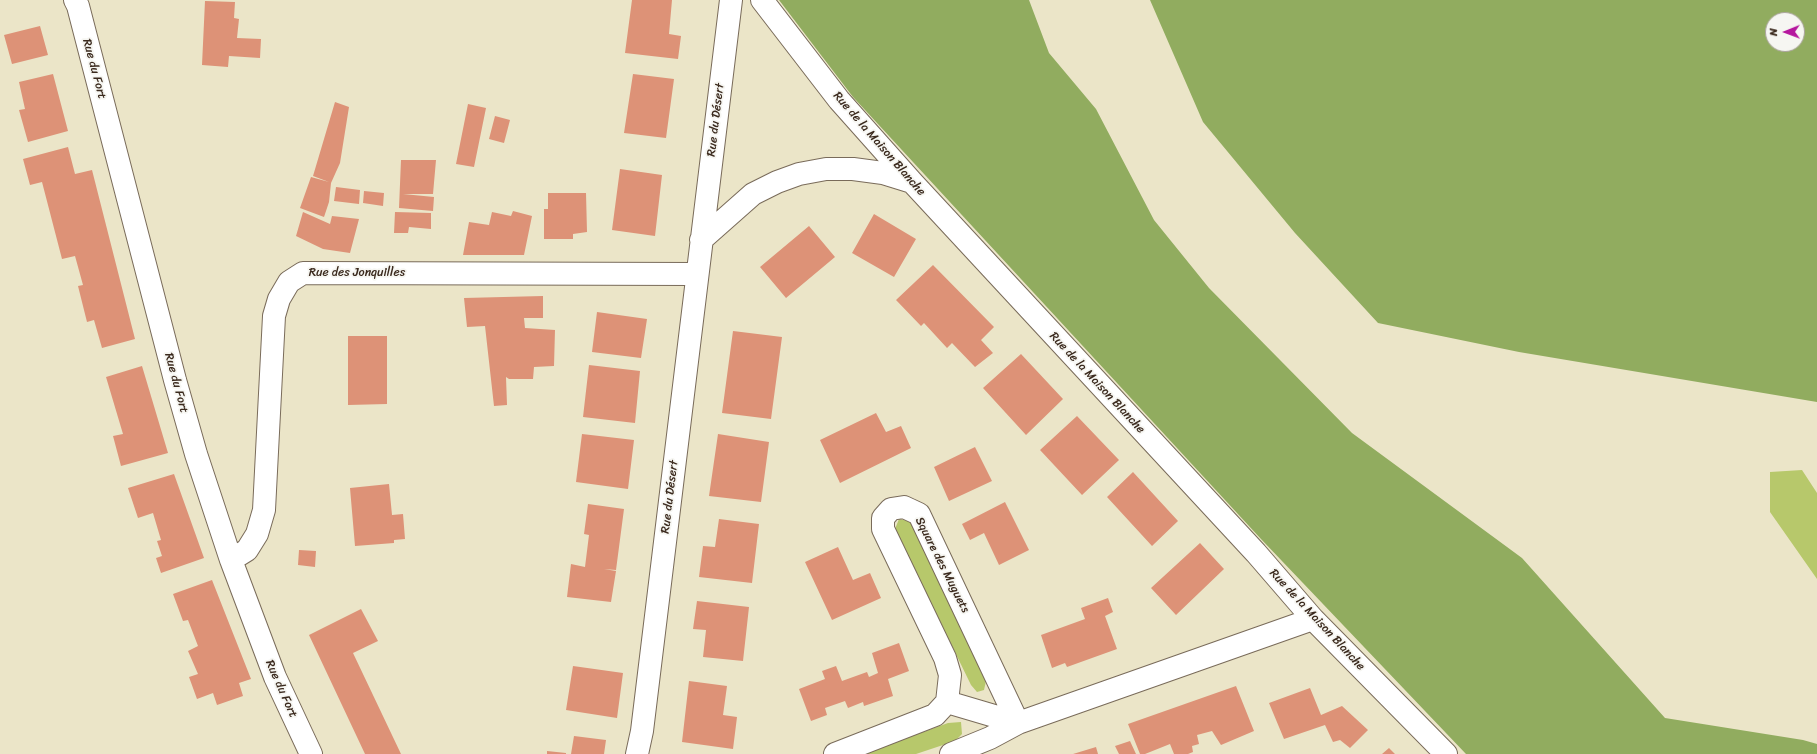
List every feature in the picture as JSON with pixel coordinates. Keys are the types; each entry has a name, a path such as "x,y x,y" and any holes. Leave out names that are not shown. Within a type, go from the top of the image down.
{"street":[{"name":"Rue du Fort","path":"75,0 78,6 174,380 198,461 231,560 275,677 311,754"},
{"name":"Rue du Désert","path":"638,754 731,0"},
{"name":"Rue de la Maison Blanche","path":"762,0 839,100 912,182 1256,553 1313,619 1446,754"},
{"path":"701,240 753,194 777,182 800,174 826,169 852,169 883,173 912,182"},
{"name":"Rue des Jonquilles","path":"231,560 247,550 257,534 264,510 274,316 279,299 289,282 303,273 697,274"},
{"name":"Square des Muguets","path":"947,702 950,675 945,658 883,529 883,518 891,509 904,507 919,514 1018,723"},
{"path":"950,754 990,738 1018,723 1313,619"},
{"path":"835,754 935,715 947,702 1018,723"}],"green space":[{"path":"779,0 1029,0 1049,53 1096,109 1154,220 1209,288 1352,433 1522,558 1665,718 1803,740 1817,744 1817,754 1466,754 1261,539 853,97"},
{"path":"1150,0 1817,0 1817,402 1519,352 1378,323 1295,233 1203,122"},
{"path":"1802,470 1817,493 1817,579 1770,512 1770,472"},
{"path":"899,519 909,521 917,531 986,681 984,690 977,692 971,685 895,529"},
{"path":"961,722 962,734 955,741 916,754 863,754 948,723"}],"building":[{"path":"632,0 672,0 669,34 681,36 678,59 625,53"},
{"path":"205,1 235,2 234,18 239,19 237,38 261,39 260,58 229,56 228,67 202,65"},
{"path":"40,26 48,55 12,64 4,35"},
{"path":"53,74 68,131 28,142 19,110 25,109 19,82"},
{"path":"633,74 674,79 666,138 624,133"},
{"path":"335,102 349,107 340,163 331,183 329,202 324,217 300,208 311,177 329,182 313,176"},
{"path":"468,104 486,108 474,167 456,164"},
{"path":"495,116 510,120 504,143 489,139"},
{"path":"68,147 75,174 92,170 135,339 102,348 94,320 87,322 78,286 83,285 75,256 62,259 42,182 30,185 23,159"},
{"path":"401,160 436,160 433,194 403,194 434,197 433,211 399,208"},
{"path":"620,169 662,175 655,236 612,230"},
{"path":"336,187 360,190 359,204 334,201"},
{"path":"364,191 384,193 383,206 363,203"},
{"path":"548,193 586,193 587,232 573,234 573,239 544,239 544,209 548,209"},
{"path":"513,211 532,216 524,255 463,255 469,222 489,225 492,212 511,216"},
{"path":"303,212 330,224 332,216 359,219 350,253 323,249 296,236"},
{"path":"395,212 431,213 431,229 409,227 408,233 394,233"},
{"path":"874,214 916,239 894,277 852,253"},
{"path":"809,226 835,257 786,298 760,267"},
{"path":"933,265 994,327 981,340 993,353 975,367 952,343 947,348 924,323 921,326 896,300"},
{"path":"543,296 543,318 524,318 525,328 555,330 554,366 534,367 533,379 509,379 506,377 507,405 494,406 485,326 467,327 464,298"},
{"path":"597,312 647,319 641,358 592,352"},
{"path":"733,331 782,337 771,419 722,413"},
{"path":"348,336 387,336 387,404 348,405"},
{"path":"1021,354 1063,399 1026,435 983,388"},
{"path":"589,365 640,371 635,423 583,417"},
{"path":"142,366 168,453 121,466 113,436 123,434 106,377"},
{"path":"876,413 886,432 901,426 911,448 840,483 820,440"},
{"path":"1077,416 1119,460 1082,495 1040,450"},
{"path":"582,434 634,440 628,489 576,482"},
{"path":"718,434 769,442 761,502 709,496"},
{"path":"975,447 992,481 949,501 934,467"},
{"path":"1133,472 1178,521 1152,546 1107,497"},
{"path":"174,474 204,558 161,573 156,558 162,556 157,541 161,540 153,513 138,518 128,488"},
{"path":"389,484 392,515 403,514 405,539 394,540 394,543 355,546 350,488"},
{"path":"1005,502 1029,550 999,565 984,533 970,540 962,524"},
{"path":"588,504 624,509 616,570 604,569 616,571 611,602 567,597 571,564 585,567 589,535 584,534"},
{"path":"719,519 759,524 752,583 699,577 703,546 715,547"},
{"path":"1200,543 1224,569 1176,615 1151,588"},
{"path":"838,547 853,580 870,573 881,598 832,620 805,562"},
{"path":"299,550 316,551 315,567 298,565"},
{"path":"212,580 251,679 239,683 243,696 217,705 213,693 197,699 189,677 198,674 188,651 198,646 188,620 183,621 173,594"},
{"path":"1108,598 1113,612 1105,616 1117,649 1067,667 1065,663 1052,668 1041,635 1085,619 1081,608"},
{"path":"697,601 749,607 743,661 703,657 706,630 693,629"},
{"path":"361,609 378,641 353,653 401,754 365,754 309,635"},
{"path":"899,643 909,671 888,679 893,696 864,706 863,702 848,708 845,701 825,708 827,715 811,721 799,689 825,679 822,671 836,666 842,681 867,672 869,677 878,673 872,653"},
{"path":"573,666 623,673 617,718 566,710"},
{"path":"689,681 727,686 723,715 737,717 733,749 682,742"},
{"path":"1236,686 1254,731 1221,745 1212,731 1197,735 1199,744 1192,746 1193,752 1188,754 1174,754 1170,744 1145,754 1140,754 1128,724"},
{"path":"1310,688 1321,715 1342,706 1368,730 1350,748 1340,740 1333,742 1325,725 1284,739 1269,703"},
{"path":"574,736 606,740 604,754 571,754"},
{"path":"1130,741 1136,754 1119,754 1115,746"},
{"path":"1096,747 1098,754 1073,754"},
{"path":"1389,748 1395,754 1382,754"},
{"path":"547,751 566,753 566,754 547,754"}]}
